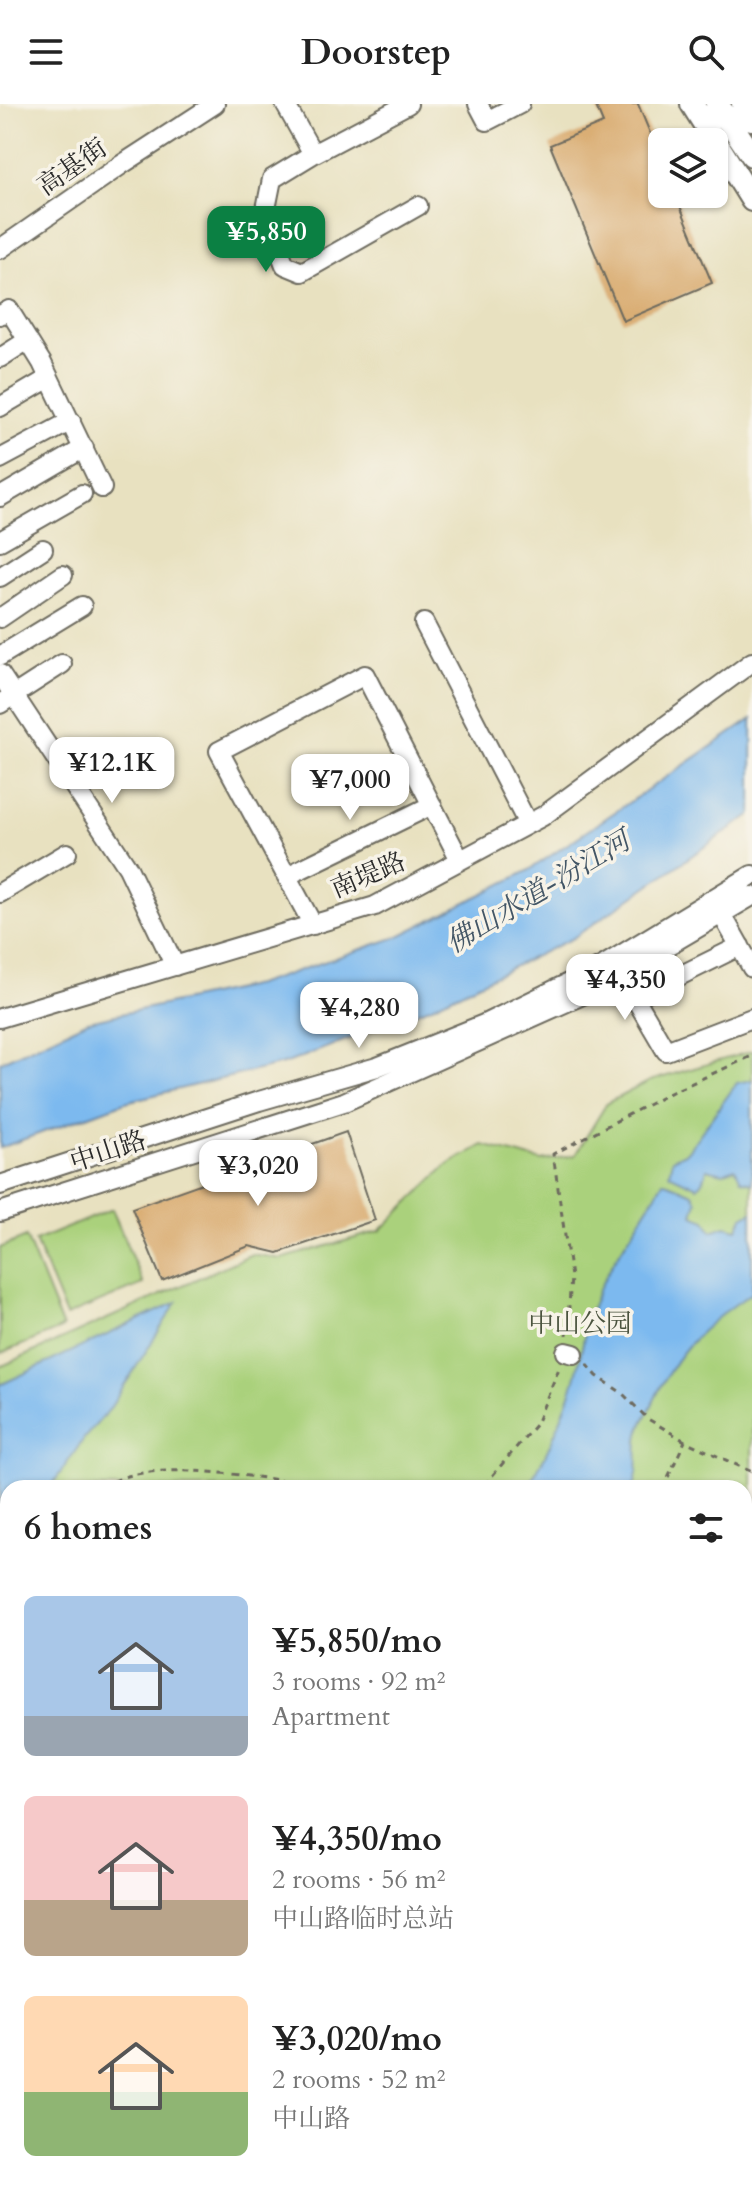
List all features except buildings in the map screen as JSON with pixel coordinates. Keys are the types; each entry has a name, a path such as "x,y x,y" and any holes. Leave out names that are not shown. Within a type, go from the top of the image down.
{"main road":[{"path":"692,104 752,200"},
{"path":"717,104 752,155"},
{"path":"743,104 752,119"}],"street":[{"name":"高基街","path":"0,249 215,104"},
{"path":"285,104 313,154"},
{"path":"408,104 272,179 265,214 285,265 302,272 418,206"},
{"path":"478,104 487,121 520,104"},
{"path":"0,315 9,310 28,340 102,488"},
{"path":"0,358 28,340"},
{"path":"0,407 49,378"},
{"path":"0,459 71,421"},
{"path":"0,497 84,448"},
{"path":"0,541 82,494"},
{"path":"0,577 43,549"},
{"path":"0,618 63,575"},
{"path":"0,656 82,606"},
{"path":"424,623 528,824"},
{"name":"南堤路","path":"0,1018 375,906 543,816 752,662"},
{"path":"8,699 62,664"},
{"path":"0,674 8,699 128,868 175,966"},
{"path":"313,925 219,751 365,675 460,860"},
{"path":"287,876 432,805"},
{"path":"0,893 67,853"},
{"name":"中山路","path":"0,1212 344,1102 587,993 717,906 752,875"},
{"name":"中山路","path":"0,1185 259,1101 377,1067 484,1024 717,906 752,896"},
{"path":"717,906 752,968"},
{"path":"740,946 635,998 666,1051 752,1018"}],"path":[{"path":"489,1480 536,1424 570,1353 571,1277 553,1154 672,1092 752,1056"},
{"path":"570,1353 589,1365 608,1386 622,1393 648,1419 685,1441 752,1472"},
{"path":"667,1480 685,1441"},
{"path":"115,1480 164,1469 273,1480"}],"green space":[{"name":"中山公园","path":"752,1051 752,1480 0,1480 0,1367 252,1254 281,1259 380,1231 446,1166 483,1145 542,1161 575,1155 607,1103 650,1081"},
{"path":"112,1209 143,1284 66,1316 35,1241"},
{"path":"26,1237 63,1328 0,1354 0,1248"}],"water":[{"name":"佛山水道-汾江河","path":"752,719 752,814 573,938 432,1006 287,1063 125,1102 0,1148 0,1062 88,1021 256,985 397,937 528,871"},
{"path":"752,1080 752,1183 741,1180 735,1168 723,1173 707,1169 703,1182 697,1187 669,1174 672,1159 687,1152 737,1083"},
{"path":"663,1181 693,1193 697,1201 693,1215 706,1220 712,1231 725,1226 738,1229 743,1217 752,1212 752,1293 705,1328 671,1369 640,1430 635,1480 531,1480 545,1456 574,1383 595,1299 618,1254"},
{"path":"177,1302 109,1410 85,1437 55,1480 0,1480 0,1385"}]}
